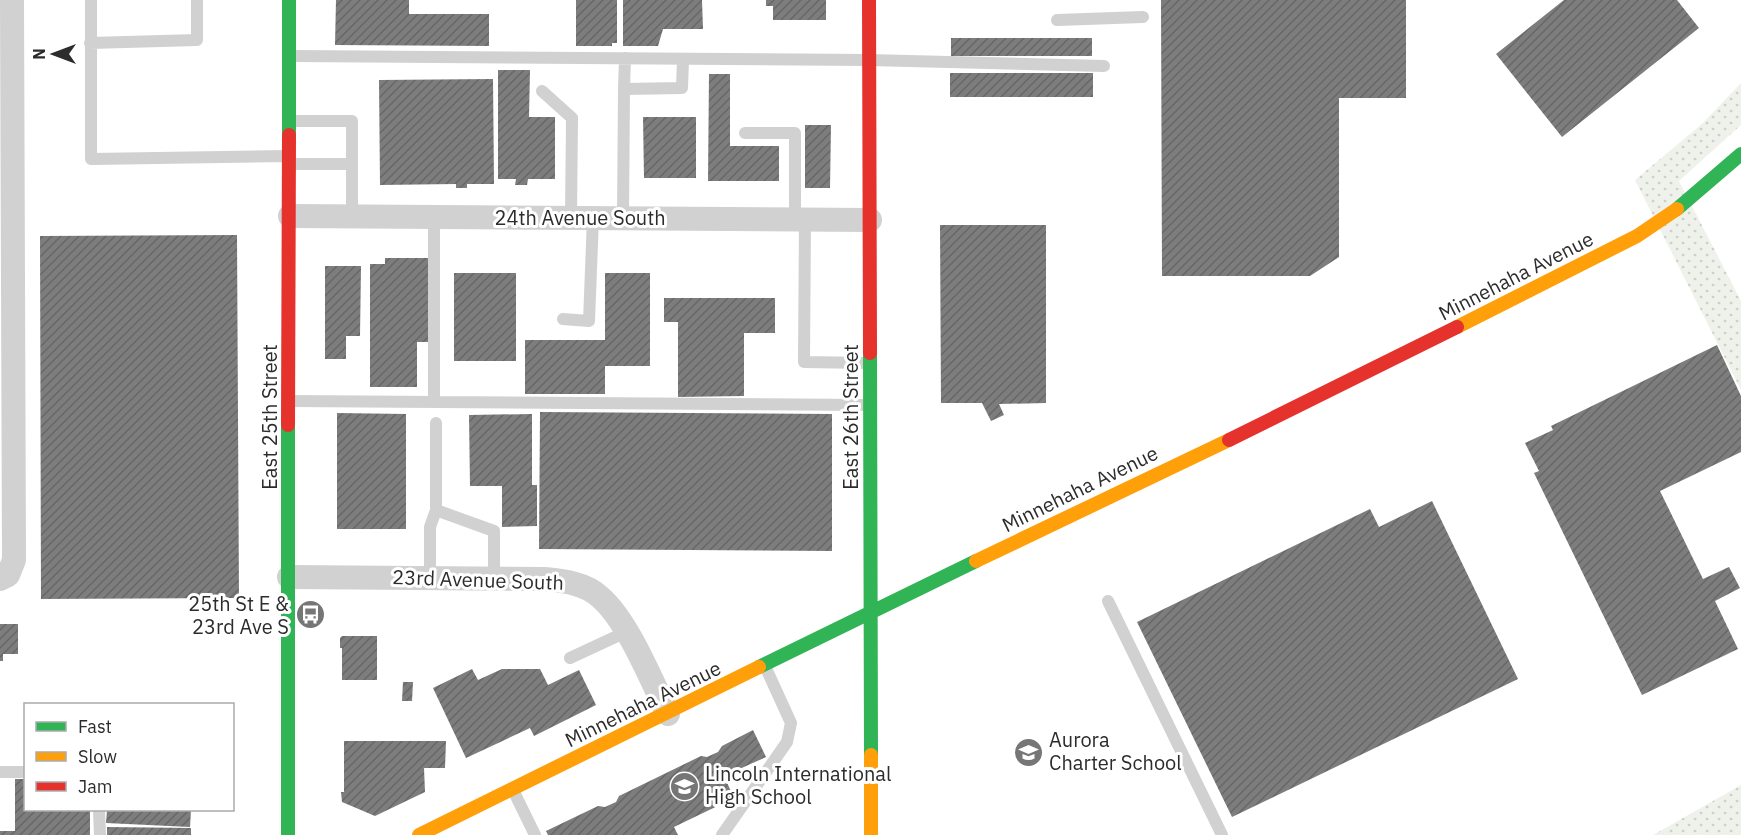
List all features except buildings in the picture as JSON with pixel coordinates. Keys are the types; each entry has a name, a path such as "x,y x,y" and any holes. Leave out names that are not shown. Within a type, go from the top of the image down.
{"street":[{"path":"4,577 14,560 7,399 6,218 6,55 12,0"},
{"name":"East 25th Street","path":"288,835 289,0"},
{"name":"East 26th Street","path":"869,0 872,835"},
{"name":"Minnehaha Avenue","path":"419,835 668,714 870,612 1264,423 1572,270 1637,236 1679,208 1741,154"},
{"name":"24th Avenue South","path":"290,216 870,220"},
{"name":"23rd Avenue South","path":"289,577 544,579 578,584 599,596 617,616 668,714"}],"lane":[{"path":"91,0 92,159 290,160 352,164"},
{"path":"90,43 197,40 197,0"},
{"path":"1057,20 1143,17"},
{"path":"290,56 869,60 1104,66"},
{"path":"623,218 625,58"},
{"path":"624,89 682,88 683,58"},
{"path":"542,91 572,118 582,218 590,321 563,320"},
{"path":"290,121 352,121 352,216"},
{"path":"746,133 795,133 804,362 870,363"},
{"path":"434,217 434,402"},
{"path":"290,401 871,405"},
{"path":"430,578 430,526 436,510 436,423"},
{"path":"436,510 494,531 494,578"},
{"path":"1108,601 1222,835"},
{"path":"570,658 626,632"},
{"path":"722,835 787,742 790,723 764,665"},
{"path":"0,772 24,772"},
{"path":"512,790 535,835"},
{"path":"99,811 100,835"}],"shaded area":[{"path":"1741,83 1741,125 1679,181 1741,301 1741,390 1635,180 1703,123"},
{"path":"1741,785 1741,835 1653,835"}],"traffic: fast":[{"path":"289,0 289,135"},
{"path":"1677,209 1741,154"},
{"path":"870,353 871,755"},
{"path":"288,425 288,835"},
{"path":"759,667 976,561"}],"traffic: slow":[{"path":"1457,327 1637,236 1677,209"},
{"path":"976,561 1229,440"},
{"path":"419,835 759,667"},
{"path":"871,755 871,835"}],"traffic: jam":[{"path":"869,0 870,353"},
{"path":"288,425 289,135"},
{"path":"1229,440 1457,327"}],"place":[{"name":"25th St E & 23rd Ave S","path":"310,615"},
{"name":"Aurora Charter School","path":"1028,752"},
{"name":"Lincoln International High School","path":"684,786"}]}
